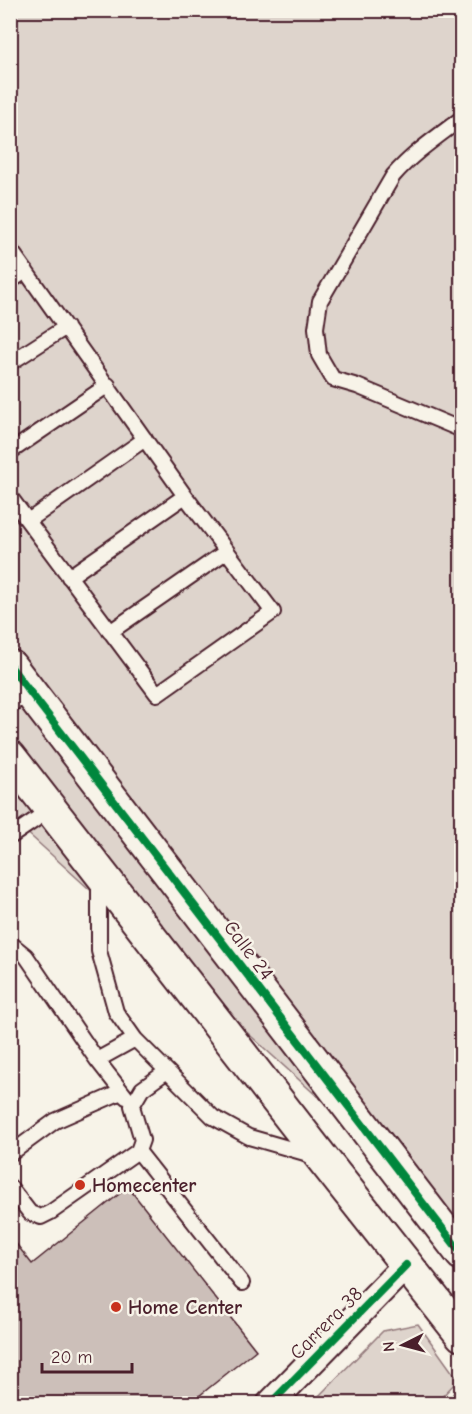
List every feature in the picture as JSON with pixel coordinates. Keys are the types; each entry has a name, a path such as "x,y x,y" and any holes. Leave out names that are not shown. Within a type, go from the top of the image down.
{"street":[{"name":"Calle 24","path":"17,687 462,1254"},
{"path":"10,757 406,1265 455,1321"},
{"name":"Carrera 38","path":"270,1404 406,1265"}],"lane":[{"path":"462,118 421,148 393,176 320,301 316,328 319,355 333,379 357,386 462,430"},
{"path":"10,249 185,496 273,612 157,694 10,497"},
{"path":"10,281 26,271"},
{"path":"10,363 66,327"},
{"path":"10,452 108,385"},
{"path":"28,521 145,439"},
{"path":"69,577 185,496"},
{"path":"110,632 227,551"},
{"path":"10,837 51,809"},
{"path":"99,871 99,951 116,1012 135,1039 213,1117 249,1137 322,1158"},
{"path":"10,943 26,956 97,1060 132,1106 142,1140 138,1151 51,1212 40,1217 30,1213 10,1187"},
{"path":"97,1060 135,1039"},
{"path":"132,1106 142,1089 167,1071"},
{"path":"10,1154 55,1121 121,1092"},
{"path":"138,1151 242,1283"}],"shaded area":[{"path":"10,11 461,11 461,1227 11,818"},
{"path":"418,1324 458,1380 436,1403 312,1403 383,1331"}],"building":[{"name":"Home Center","path":"128,1187 256,1350 189,1404 10,1404 10,1236 32,1264"}],"waterway":[{"path":"449,1404 462,1390"}],"cycle path":[{"path":"10,666 462,1254"},
{"path":"270,1404 406,1265"}],"place":[{"name":"Homecenter","path":"80,1185"},
{"name":"Home Center","path":"116,1307"}]}
